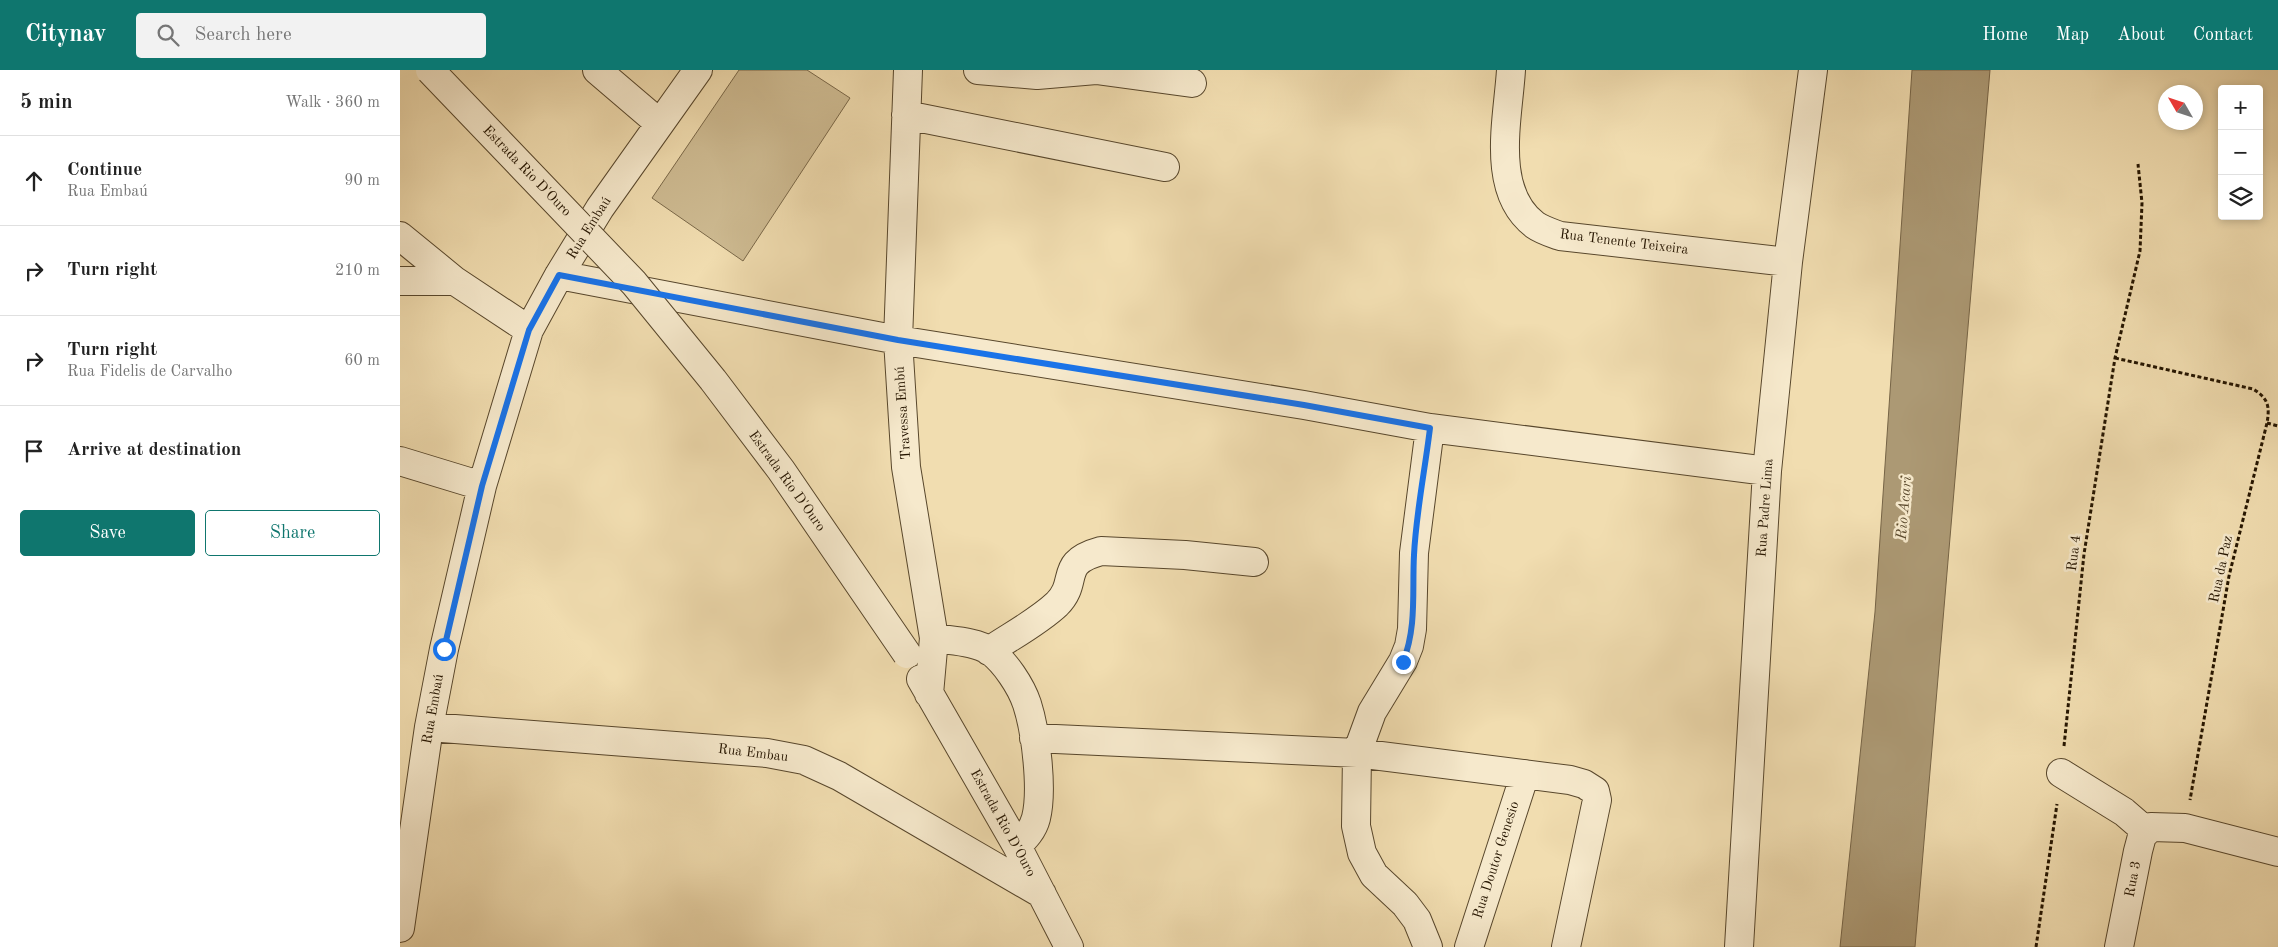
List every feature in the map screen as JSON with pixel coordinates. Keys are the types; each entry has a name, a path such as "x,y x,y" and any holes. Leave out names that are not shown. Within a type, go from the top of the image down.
{"street":[{"name":"Estrada Rio D'Ouro","path":"430,70 640,291 713,380 780,470 907,654 1017,846 1069,947"},
{"path":"597,70 660,123"},
{"name":"Rua Embaú","path":"400,928 410,790 429,727 444,649 482,486 529,330 559,275 600,208 698,70"},
{"name":"Travessa Embú","path":"908,70 898,340 906,467 934,638 929,694"},
{"path":"978,70 1036,75 1096,70 1192,83"},
{"name":"Rua Tenente Teixeira","path":"1512,70 1505,152 1506,176 1514,203 1536,225 1560,236 1788,262"},
{"name":"Rua Padre Lima","path":"1739,947 1767,471 1788,262 1812,70"},
{"path":"906,115 1165,167"},
{"path":"400,236 455,281 529,330"},
{"path":"559,275 898,340 1304,405 1430,428 1767,471"},
{"path":"400,281 455,281"},
{"path":"1428,947 1417,920 1405,904 1374,875 1362,852 1356,826 1357,753 1372,712 1403,662 1409,646 1413,620 1414,553 1430,428"},
{"path":"400,461 482,486"},
{"path":"989,651 1058,603 1067,590 1070,573 1075,564 1091,554 1101,552 1185,555 1254,562"},
{"path":"934,638 973,644 989,651 1000,661 1020,690 1027,704 1034,738 1039,792 1036,818 1031,831 1017,846"},
{"name":"Rua Embau","path":"429,727 682,745 767,753 804,760 840,776 1042,894"},
{"path":"1034,738 1357,753 1525,774 1584,784 1595,791 1597,795 1566,947"},
{"path":"2061,773 2124,812 2165,829 2278,852"},
{"name":"Rua Doutor Genesio","path":"1468,947 1525,774"},
{"name":"Rua 3","path":"2119,947 2138,851 2165,829"}],"path":[{"name":"Rua 4","path":"2036,947 2061,773 2084,554 2115,358 2140,251 2142,203 2138,164"},
{"name":"Rua da Paz","path":"2115,358 2253,389 2268,402 2266,423 2165,829"},
{"path":"2266,423 2278,426"}],"shaded area":[{"path":"739,70 807,70 850,98 743,261 652,198"}],"water":[{"name":"Rio Acari","path":"1912,70 1990,70 1915,947 1840,947 1875,612"}],"route":[{"path":"444,649 482,486 529,330 559,275 898,340 1304,405 1430,428 1414,553 1412,629 1409,646 1403,662"}]}
